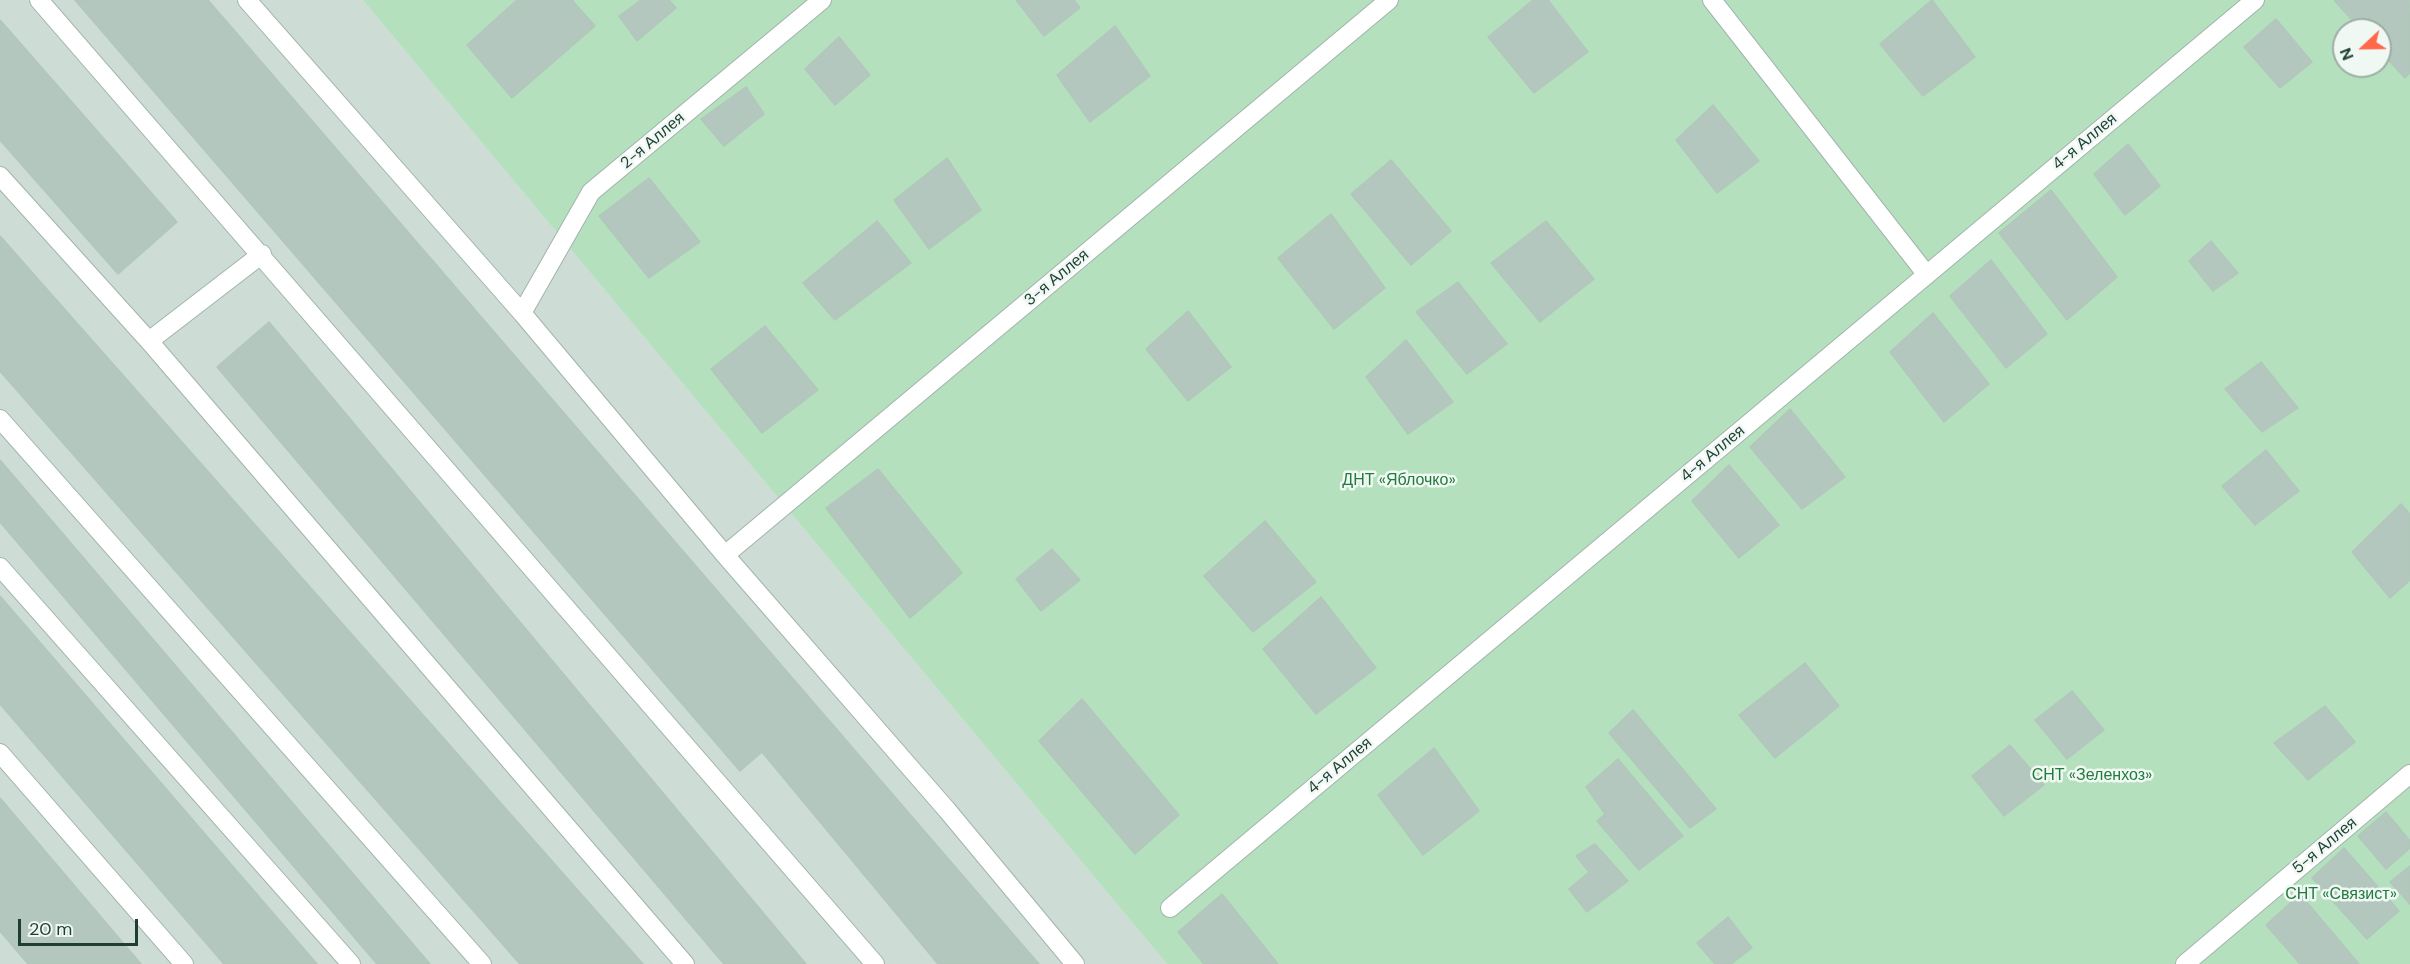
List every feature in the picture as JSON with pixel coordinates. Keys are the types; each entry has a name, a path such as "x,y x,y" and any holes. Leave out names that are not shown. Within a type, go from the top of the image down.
{"lane":[{"path":"39,0 262,254 875,964"},
{"path":"247,0 522,313 725,555 947,810 1075,964"},
{"name":"2-я Аллея","path":"522,313 591,192 822,0"},
{"name":"3-я Аллея","path":"725,555 1389,0"},
{"path":"1712,0 1927,275"},
{"name":"4-я Аллея","path":"1170,908 2255,0"},
{"path":"0,176 149,340 685,964"},
{"path":"149,340 262,254"},
{"path":"0,419 482,964"},
{"path":"0,567 351,964"},
{"path":"0,753 184,964"},
{"name":"5-я Аллея","path":"2186,964 2410,774"}],"shaded area":[{"path":"0,0 363,0 1167,964 0,964"}],"green space":[{"name":"ДНТ «Яблочко»","path":"363,0 2410,0 2410,964 1167,964"}],"building":[{"path":"75,0 208,0 1039,964 938,964 762,752 740,771"},
{"path":"517,0 572,0 595,26 512,98 467,45"},
{"path":"641,0 669,0 676,8 637,41 619,16"},
{"path":"1016,0 1074,0 1080,8 1044,36"},
{"path":"1533,0 1548,0 1588,52 1534,93 1488,37"},
{"path":"1932,0 1975,57 1923,96 1880,44"},
{"path":"2334,0 2409,0 2410,73 2405,78 2392,64 2392,18 2350,18"},
{"path":"2276,19 2312,62 2280,88 2244,47"},
{"path":"0,20 177,222 118,274 0,140"},
{"path":"1115,26 1150,76 1090,122 1057,75"},
{"path":"839,37 870,75 835,105 805,69"},
{"path":"746,87 764,114 724,146 701,119"},
{"path":"1713,105 1759,161 1717,193 1676,140"},
{"path":"2128,144 2160,186 2125,215 2094,174"},
{"path":"947,158 981,210 929,249 894,200"},
{"path":"1391,160 1451,231 1411,265 1351,194"},
{"path":"649,178 700,242 649,278 599,216"},
{"path":"2051,190 2117,277 2067,320 1999,233"},
{"path":"1331,214 1385,288 1334,329 1278,258"},
{"path":"877,221 911,263 835,320 803,283"},
{"path":"1546,221 1594,279 1540,322 1491,263"},
{"path":"0,236 643,964 520,964 0,371"},
{"path":"2211,241 2238,273 2213,291 2189,261"},
{"path":"1991,260 2047,334 2006,368 1950,296"},
{"path":"1458,282 1507,344 1467,374 1416,312"},
{"path":"1188,311 1231,367 1188,401 1146,349"},
{"path":"1933,313 1989,384 1944,422 1890,352"},
{"path":"269,322 806,964 724,964 217,367"},
{"path":"765,326 818,390 762,433 711,369"},
{"path":"1406,340 1453,402 1408,434 1366,377"},
{"path":"2261,362 2298,408 2262,432 2225,389"},
{"path":"1790,409 1845,477 1802,509 1750,447"},
{"path":"2266,450 2299,491 2255,525 2222,486"},
{"path":"0,460 430,964 377,964 0,522"},
{"path":"1729,465 1779,525 1739,558 1692,501"},
{"path":"878,469 962,573 910,618 826,508"},
{"path":"2401,504 2410,514 2410,580 2390,598 2352,552"},
{"path":"1265,521 1316,582 1253,632 1204,576"},
{"path":"1052,549 1080,580 1041,611 1016,579"},
{"path":"0,596 317,964 224,964 0,704"},
{"path":"1321,597 1376,668 1316,714 1263,649"},
{"path":"1805,663 1839,706 1775,758 1739,715"},
{"path":"2072,691 2104,730 2067,759 2035,720"},
{"path":"1082,699 1179,815 1135,854 1039,741"},
{"path":"2325,706 2355,742 2308,780 2274,743"},
{"path":"1633,710 1716,809 1690,828 1609,733"},
{"path":"2010,745 2044,785 2004,816 1972,776"},
{"path":"1434,748 1479,811 1423,855 1378,795"},
{"path":"1618,759 1683,836 1639,870 1597,821 1605,814 1586,787"},
{"path":"0,798 141,964 28,964 0,931"},
{"path":"2386,812 2410,841 2410,848 2386,869 2358,836"},
{"path":"1595,844 1628,881 1587,912 1569,889 1589,872 1576,856"},
{"path":"2344,848 2399,911 2367,939 2312,878"},
{"path":"2410,866 2410,904 2390,882"},
{"path":"1222,894 1278,964 1204,964 1178,932"},
{"path":"2300,894 2359,964 2300,964 2266,925"},
{"path":"1728,917 1752,948 1731,964 1715,964 1697,943"}],"park label":[{"name":"СНТ «Зеленхоз»","path":"2092,776"},
{"name":"СНТ «Связист»","path":"2341,895"}]}
